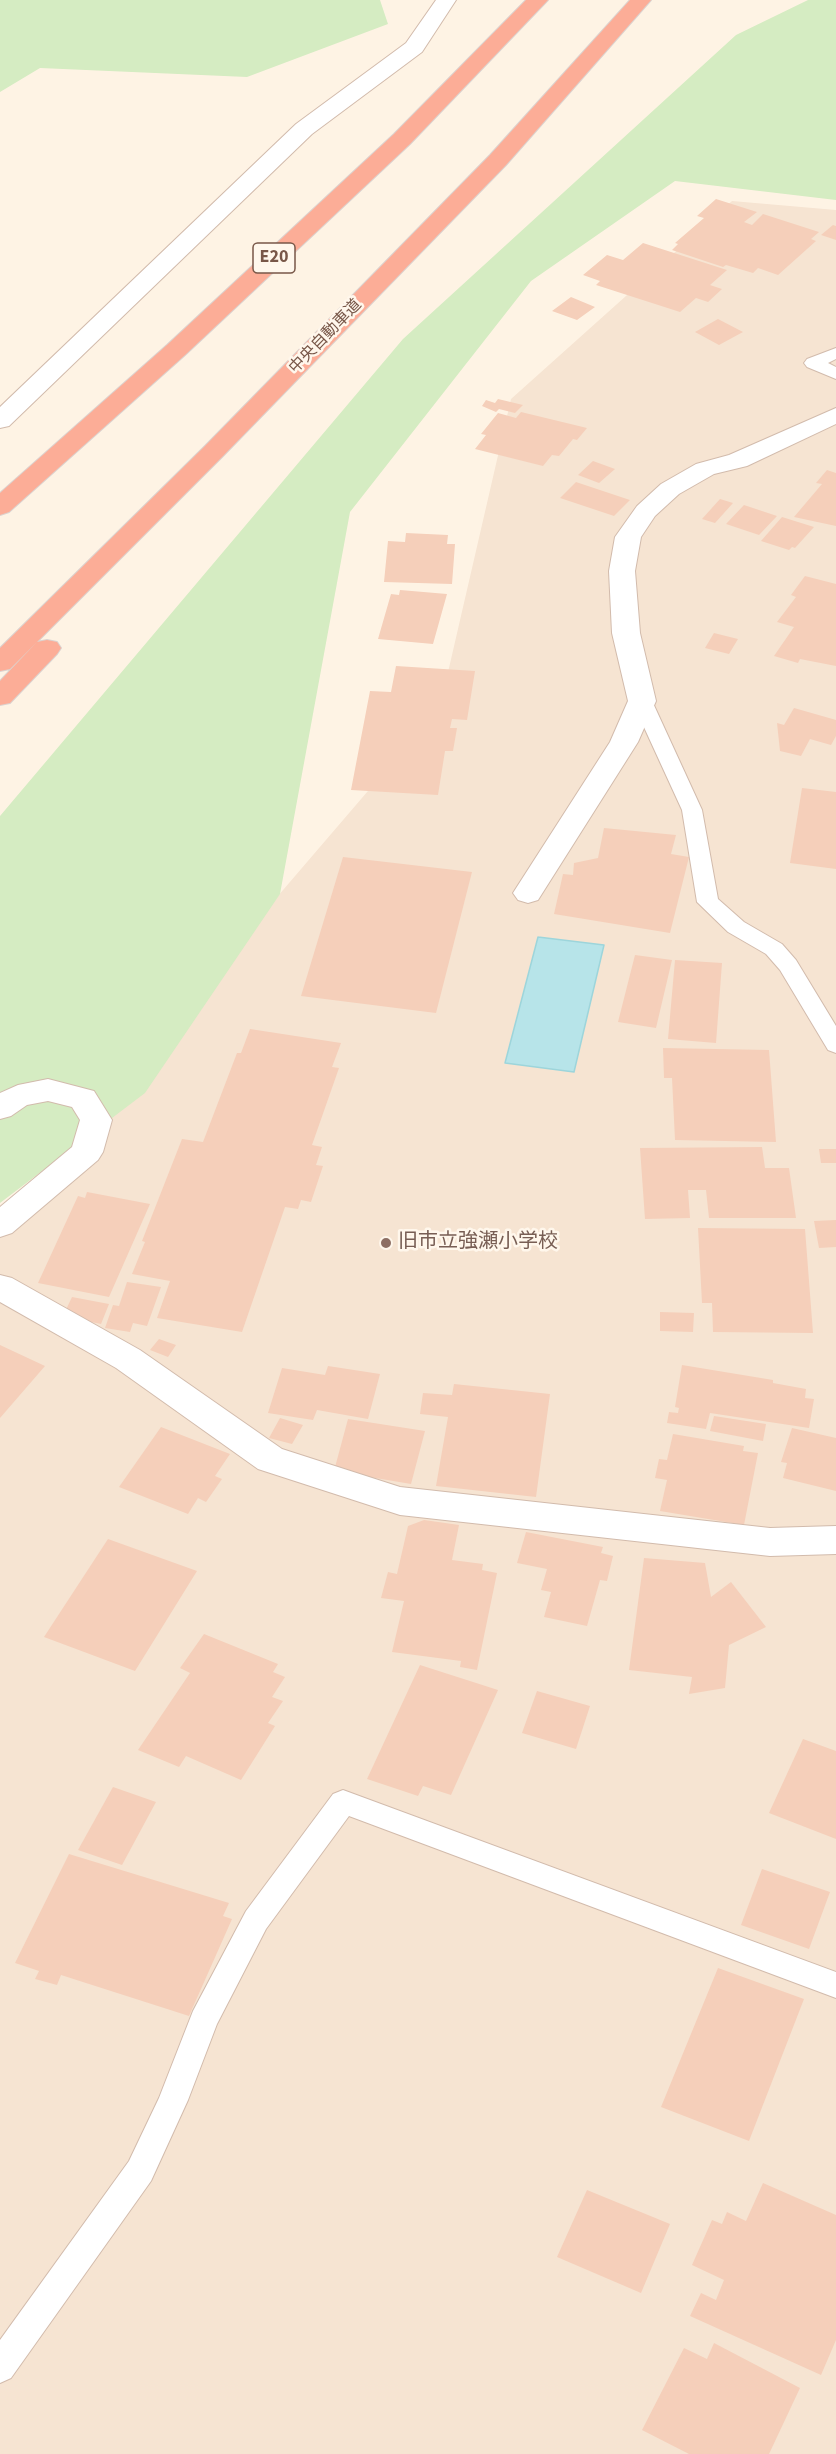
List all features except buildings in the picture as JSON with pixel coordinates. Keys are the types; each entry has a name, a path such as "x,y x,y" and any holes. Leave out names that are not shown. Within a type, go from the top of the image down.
{"highway":[{"name":"E20","path":"0,507 176,350 402,139 538,0"},
{"name":"中央自動車道","path":"0,663 214,451 498,160 641,0"},
{"path":"0,697 231,458 498,160"}],"street":[{"path":"0,422 304,129 414,47 446,0"},
{"path":"528,893 624,742 642,701 626,633 622,572 628,537 646,511 670,489 705,469 738,461 836,415"},
{"path":"0,1108 18,1096 48,1089 83,1099 96,1120 87,1152 0,1225"},
{"path":"0,1287 128,1359 270,1459 400,1501 770,1542 836,1540"}],"lane":[{"path":"836,352 813,363 836,374"},
{"path":"642,701 692,810 708,903 736,927 774,949 788,965 836,1045"},
{"path":"0,2367 140,2170 173,2100 204,2020 255,1920 343,1802 836,1985"}],"shaded area":[{"path":"732,201 836,210 836,2454 0,2454 0,1220 440,707 511,399"}],"green space":[{"path":"0,0 380,0 388,24 247,77 40,68 0,92"},
{"path":"808,0 836,0 836,200 675,181 531,281 350,512 280,894 145,1093 0,1203 0,816 403,339 736,35"}],"water":[{"path":"538,937 604,945 574,1072 505,1063"}],"place":[{"name":"旧市立強瀬小学校","path":"386,1243"}]}
